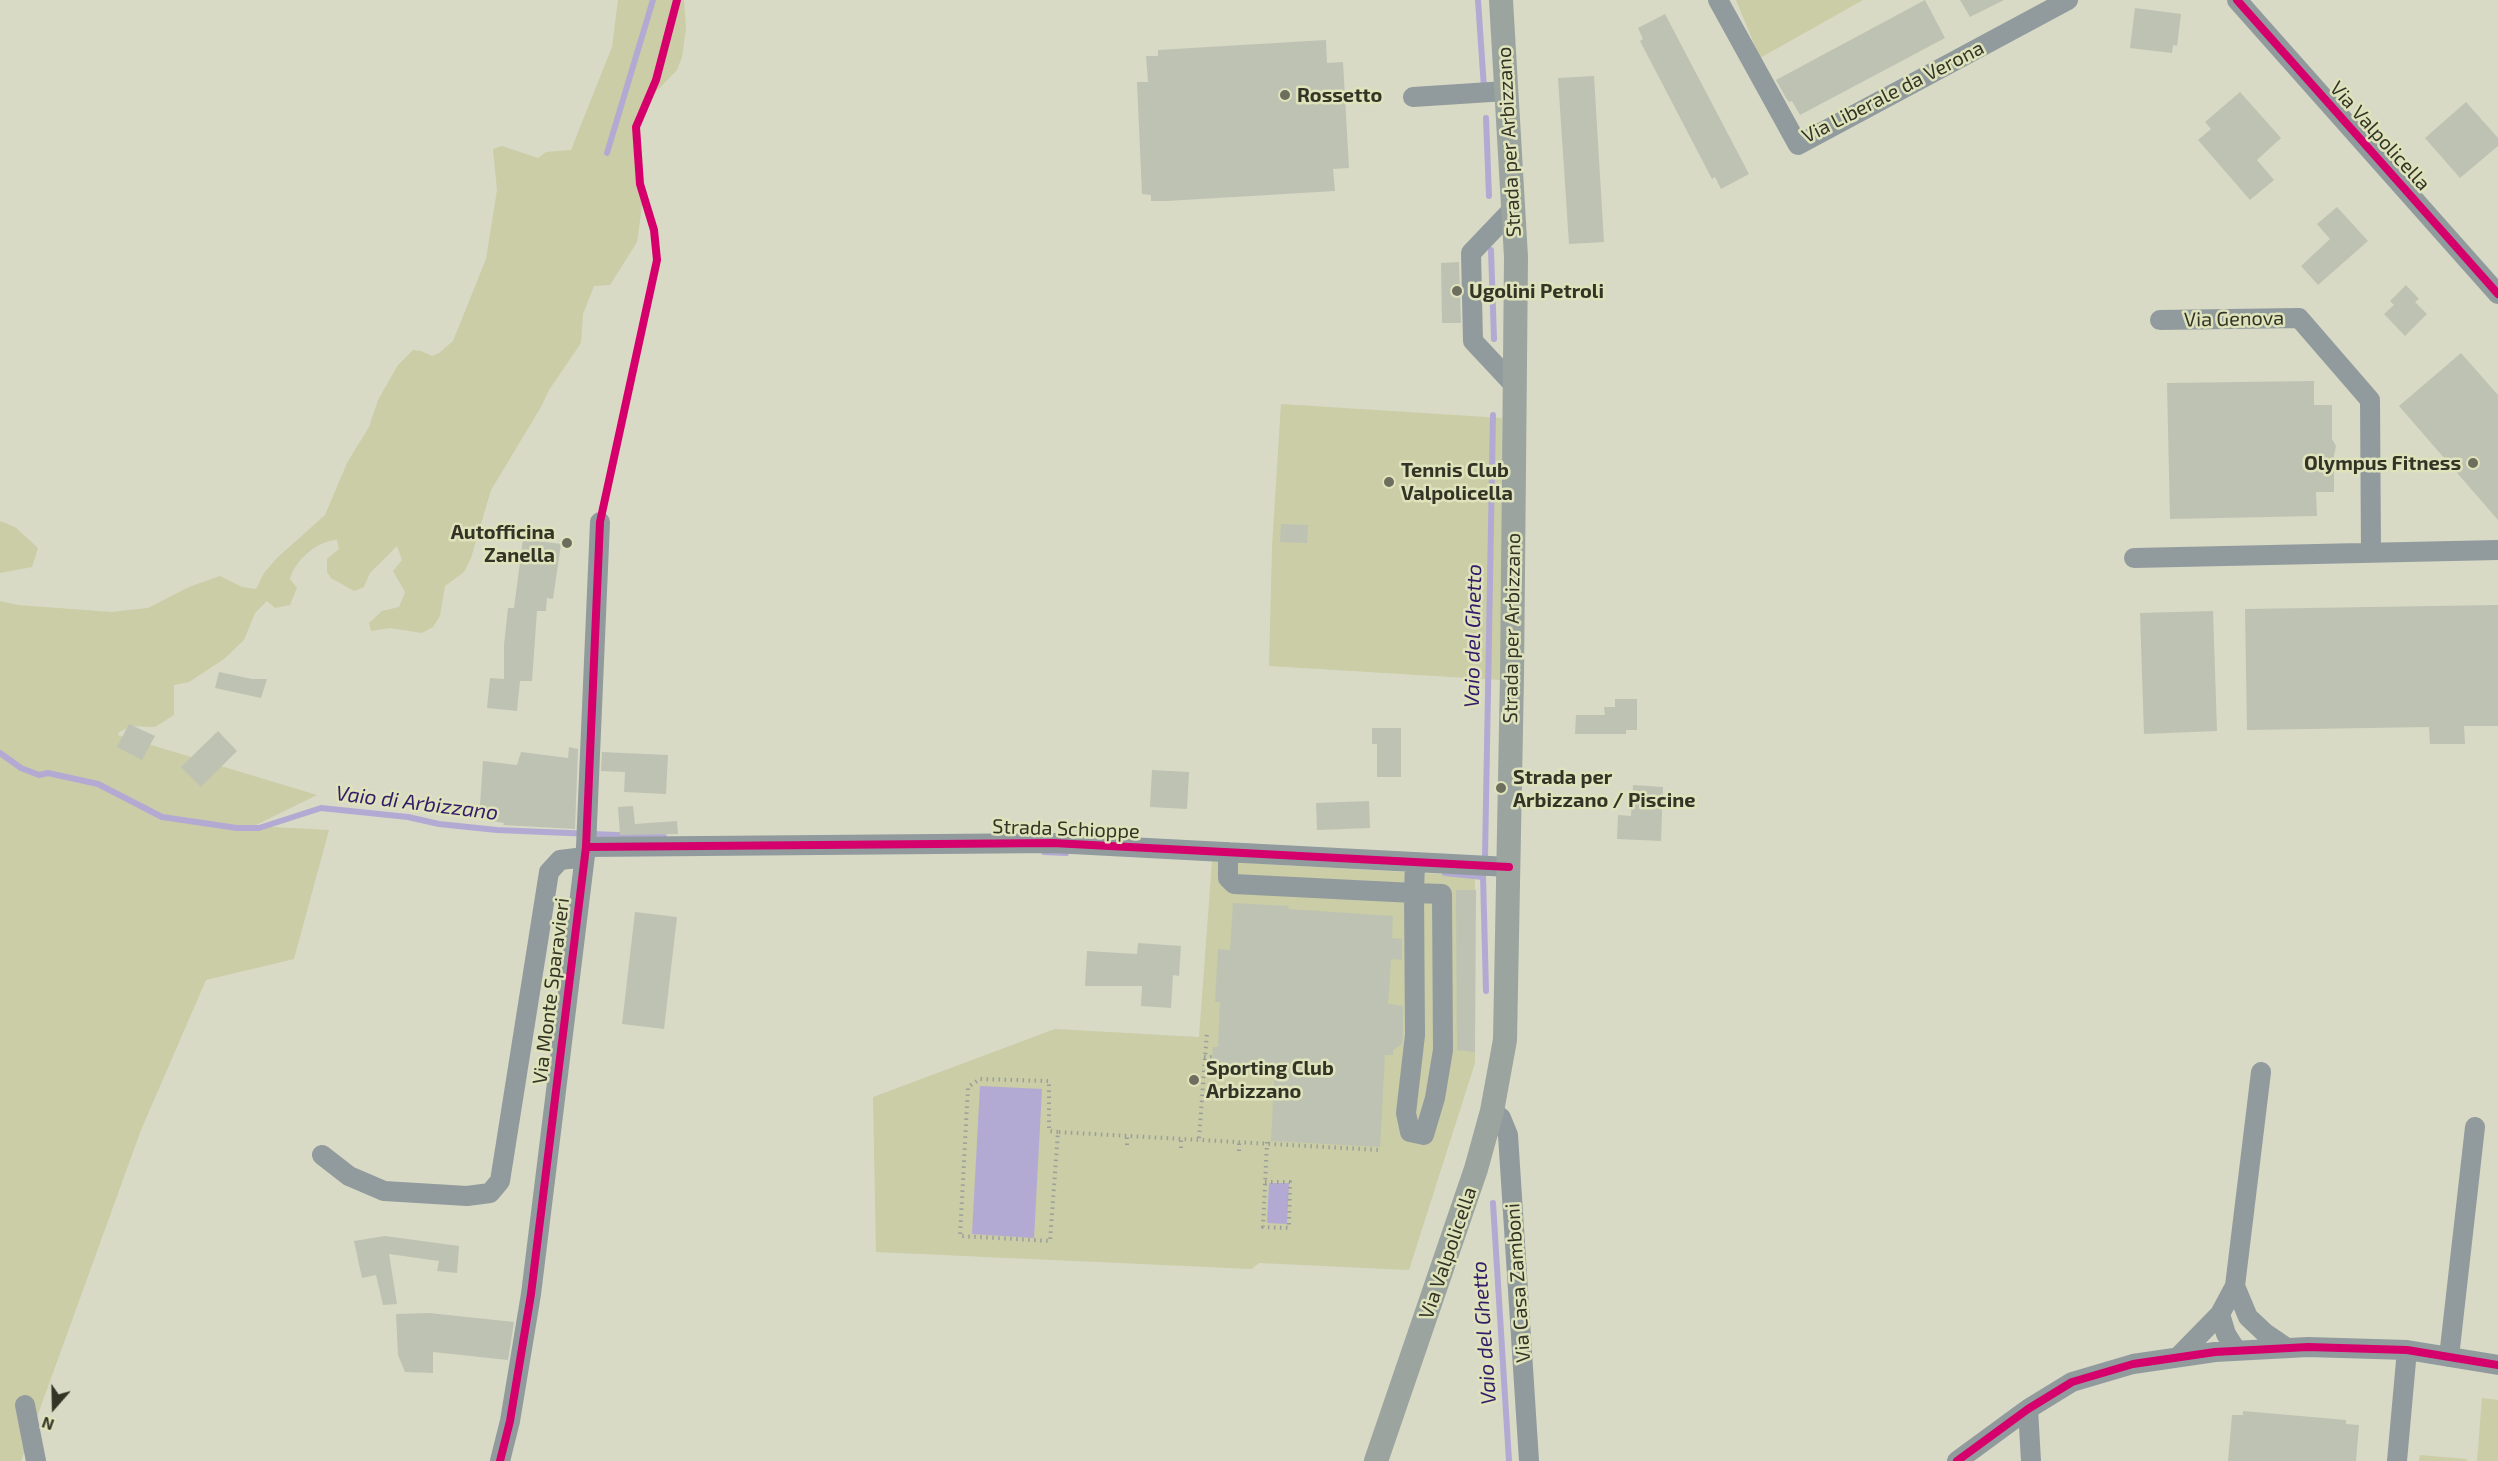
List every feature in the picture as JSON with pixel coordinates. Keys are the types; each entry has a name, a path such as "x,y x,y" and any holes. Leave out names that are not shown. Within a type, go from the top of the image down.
{"main road":[{"name":"Strada per Arbizzano","path":"1501,0 1516,257 1505,1040"},
{"name":"Via Valpolicella","path":"1376,1461 1476,1169 1492,1111 1505,1040"}],"street":[{"name":"Via Liberale da Verona","path":"1718,0 1798,145 2068,0"},
{"name":"Via Valpolicella","path":"2237,0 2498,294"},
{"path":"1413,97 1506,91"},
{"path":"1513,209 1471,253 1473,341 1515,386"},
{"name":"Via Genova","path":"2160,320 2299,318 2370,400 2371,552"},
{"name":"Via Monte Sparavieri","path":"500,1461 510,1421 531,1294 585,852 600,522"},
{"path":"2134,558 2498,550"},
{"name":"Strada Schioppe","path":"322,1155 349,1176 384,1191 467,1196 490,1193 500,1181 549,872 560,860 585,852 1053,843 1509,867"},
{"path":"1228,852 1228,878 1234,885 1414,889 1442,894 1443,1050 1435,1098 1424,1135 1410,1132 1406,1113 1415,1035 1414,889 1415,863"},
{"path":"2178,1357 2220,1314 2235,1286 2261,1072"},
{"name":"Via Casa Zamboni","path":"1492,1111 1501,1118 1508,1135 1529,1461"},
{"path":"2450,1357 2475,1127"},
{"path":"2235,1286 2248,1317 2265,1333 2287,1348"},
{"path":"2220,1314 2226,1334 2236,1350"},
{"path":"2236,1350 2248,1317"},
{"path":"1957,1461 2028,1409 2072,1382 2133,1364 2236,1350 2287,1348 2407,1350 2498,1365"},
{"path":"2397,1461 2407,1350"},
{"path":"25,1405 36,1461"},
{"path":"2028,1409 2031,1461"}],"path":[{"path":"1199,1138 1207,1032"},
{"path":"1204,1057 1212,1057"},
{"path":"1058,1132 1050,1241 960,1236 968,1087 980,1080 1049,1081 1049,1131 1239,1140 1379,1150"},
{"path":"1127,1135 1127,1145"},
{"path":"1181,1148 1182,1137"},
{"path":"1239,1140 1239,1150"},
{"path":"1265,1182 1290,1182 1290,1228 1263,1227 1265,1182 1267,1142"}],"green space":[{"path":"618,0 684,0 686,28 682,57 677,70 636,115 637,167 643,199 637,242 610,285 594,286 583,314 581,343 549,390 491,490 471,558 464,572 445,586 440,616 433,627 422,633 390,628 371,631 369,623 382,611 399,607 405,592 393,571 402,560 397,546 370,573 364,587 354,591 331,578 327,572 327,559 339,549 337,540 322,543 302,558 293,572 290,579 297,588 290,605 275,608 267,601 255,613 244,640 224,659 189,682 174,685 174,715 155,727 132,726 119,732 118,735 317,795 254,826 329,830 294,959 206,980 141,1130 21,1461 0,1461 0,601 18,605 111,612 148,608 189,587 220,576 242,587 256,589 264,573 277,558 325,515 347,463 369,427 378,400 398,365 413,350 432,356 453,341 486,259 497,190 493,149 502,146 538,158 546,152 571,150 612,47"},
{"path":"1736,0 1863,0 1760,58"},
{"name":"Tennis Club Valpolicella","path":"1281,404 1502,418 1501,680 1269,666 1272,546"},
{"path":"0,521 15,527 38,548 32,567 0,573"},
{"name":"Sporting Club Arbizzano","path":"1212,861 1475,876 1475,1063 1409,1270 1259,1263 1252,1269 876,1252 873,1097 1055,1029 1199,1037"},
{"path":"2482,1398 2498,1400 2498,1461 2477,1461"},
{"path":"2420,1455 2467,1459 2467,1461 2419,1461"}],"shaded area":[{"path":"980,1086 1042,1089 1034,1238 972,1234"},
{"path":"1269,1183 1289,1183 1287,1224 1267,1223"}],"building":[{"path":"1925,0 1945,38 1800,115 1792,101 1789,102 1786,98 1776,80"},
{"path":"1960,0 2004,0 1970,17"},
{"path":"2135,8 2181,14 2177,46 2173,45 2172,53 2130,48"},
{"path":"1665,14 1749,174 1721,189 1715,177 1712,179 1640,41 1643,39 1638,28"},
{"path":"1326,40 1327,63 1343,62 1349,168 1333,169 1335,191 1167,201 1151,201 1151,195 1142,194 1137,82 1148,82 1146,56 1158,56 1158,50"},
{"path":"1594,76 1604,242 1569,244 1558,78"},
{"path":"2240,92 2281,138 2257,160 2274,180 2250,200 2198,140 2211,129 2205,122"},
{"path":"2466,102 2498,138 2498,146 2460,178 2425,138"},
{"path":"2337,207 2368,241 2318,285 2301,266 2330,239 2317,224"},
{"path":"1459,262 1461,323 1442,323 1441,263"},
{"path":"2406,285 2419,299 2415,302 2427,314 2405,336 2384,314 2394,305 2390,301"},
{"name":"Olympus Fitness","path":"2461,353 2498,395 2498,520 2399,406"},
{"path":"2314,381 2314,405 2332,405 2332,439 2336,446 2334,492 2316,492 2317,516 2170,519 2167,383"},
{"path":"1281,524 1308,525 1307,543 1280,542"},
{"path":"523,539 561,544 553,599 547,598 546,611 537,611 532,681 520,681 517,711 487,708 490,678 504,679 504,645 508,608 514,608"},
{"path":"2498,605 2498,726 2464,726 2465,744 2430,744 2429,727 2247,730 2245,609"},
{"path":"2213,611 2217,731 2144,734 2140,613"},
{"path":"219,672 252,679 267,679 261,698 215,688"},
{"path":"1615,699 1637,699 1637,730 1626,730 1626,734 1575,734 1576,715 1605,715 1604,707 1615,707"},
{"path":"129,724 155,736 142,760 117,747"},
{"path":"1372,728 1401,728 1401,777 1377,777 1377,744 1372,744"},
{"path":"218,731 237,751 201,787 181,767"},
{"path":"569,747 578,749 575,829 503,825 504,823 479,819 483,761 517,765 521,752 568,758"},
{"path":"602,752 668,755 666,794 624,792 625,772 601,771"},
{"path":"1152,770 1189,772 1187,809 1150,807"},
{"path":"1633,785 1663,787 1661,841 1617,839 1618,815 1631,816"},
{"path":"1369,801 1370,828 1317,830 1316,803"},
{"path":"633,806 635,824 677,821 678,834 620,835 618,807"},
{"path":"1456,890 1476,890 1475,1052 1457,1050"},
{"path":"1233,903 1393,916 1392,938 1402,939 1402,960 1391,959 1388,1004 1403,1006 1403,1034 1402,1044 1393,1050 1393,1055 1385,1055 1380,1147 1271,1141 1275,1067 1212,1064 1213,1047 1218,1047 1220,1002 1215,1002 1218,949 1230,950"},
{"path":"635,912 677,917 664,1029 622,1024"},
{"path":"1138,943 1181,946 1179,976 1173,975 1171,1008 1141,1006 1142,986 1085,986 1087,951 1137,954"},
{"path":"385,1236 459,1246 457,1273 437,1271 439,1261 389,1254 397,1304 383,1305 376,1275 362,1278 354,1241"},
{"path":"429,1313 514,1322 508,1360 433,1352 433,1373 405,1372 398,1355 396,1314"},
{"path":"2243,1411 2346,1420 2346,1424 2359,1425 2356,1461 2228,1461 2232,1415 2243,1415"}],"waterway":[{"path":"607,153 653,0"},
{"name":"Vaio del Ghetto","path":"1478,0 1484,88"},
{"name":"Vaio del Ghetto","path":"1486,118 1489,196"},
{"name":"Vaio del Ghetto","path":"1491,250 1494,339"},
{"name":"Vaio del Ghetto","path":"1485,857 1493,415"},
{"name":"Vaio di Arbizzano","path":"0,753 21,768 39,775 48,773 98,784 162,817 237,828 259,828 321,808 408,817 439,824 497,830 664,837"},
{"name":"Vaio di Arbizzano","path":"1044,852 1066,853"},
{"name":"Vaio di Arbizzano","path":"1445,873 1483,877"},
{"name":"Vaio del Ghetto","path":"1483,875 1486,991"},
{"name":"Vaio del Ghetto","path":"1493,1203 1509,1461"}],"cycle path":[{"path":"500,1461 510,1421 531,1294 586,847 600,522 657,260 654,230 640,184 636,127 656,80 677,0"},
{"path":"2237,0 2498,294"},
{"path":"586,847 1053,843 1509,867"},
{"path":"1957,1461 2028,1409 2072,1382 2133,1364 2215,1352 2308,1347 2407,1350 2498,1365"}],"place":[{"name":"Rossetto","path":"1285,95"},
{"name":"Ugolini Petroli","path":"1457,291"},
{"name":"Olympus Fitness","path":"2473,463"},
{"name":"Tennis Club Valpolicella","path":"1389,482"},
{"name":"Autofficina Zanella","path":"567,543"},
{"name":"Strada per Arbizzano / Piscine","path":"1501,788"},
{"name":"Sporting Club Arbizzano","path":"1194,1080"}]}
